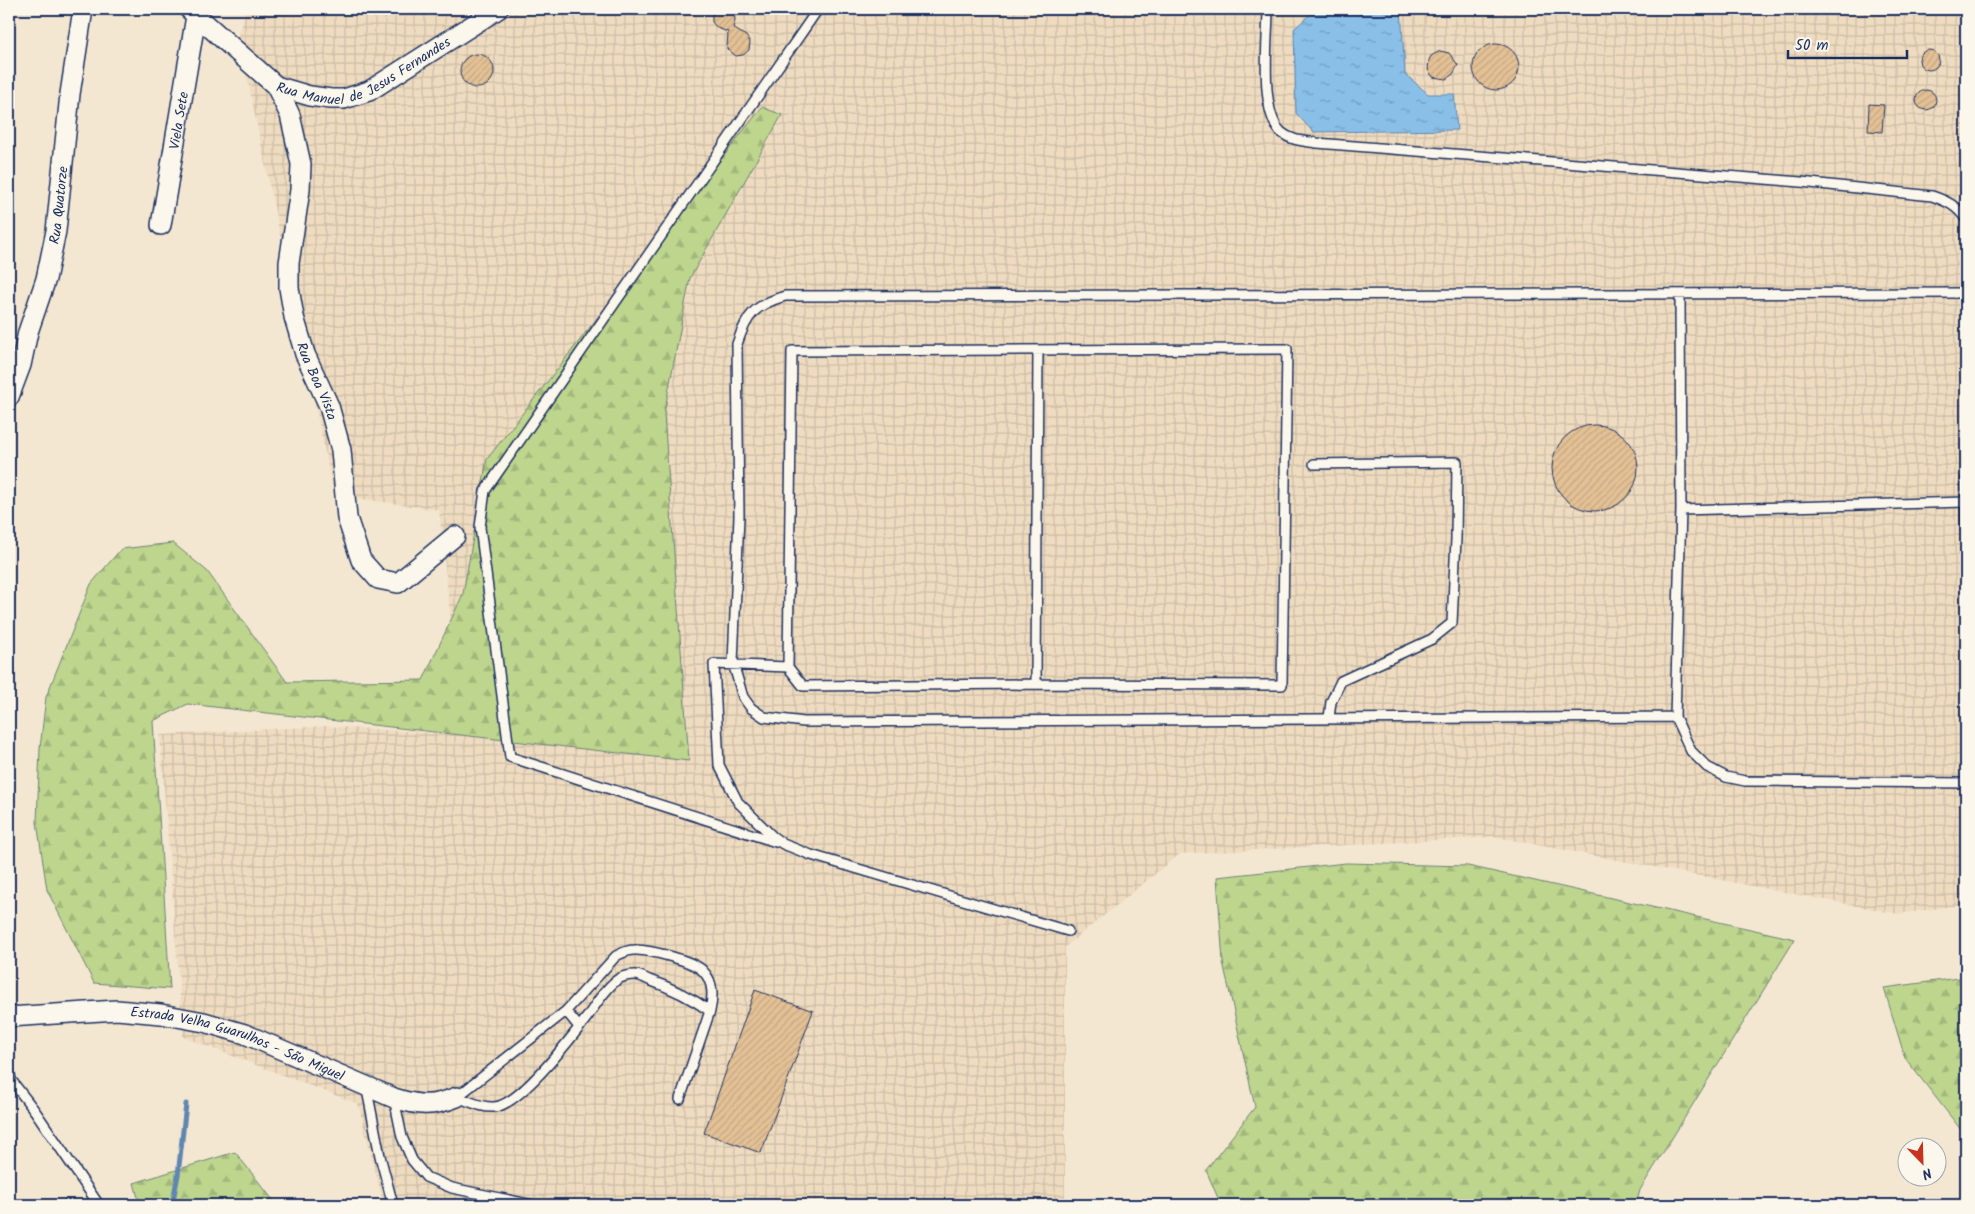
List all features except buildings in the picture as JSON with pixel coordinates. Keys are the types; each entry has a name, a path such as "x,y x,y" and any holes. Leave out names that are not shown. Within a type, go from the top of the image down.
{"street":[{"name":"Rua Quatorze","path":"9,397 21,366 28,332 46,279 56,231 70,94 83,9"},
{"name":"Rua Manuel de Jesus Fernandes","path":"192,12 276,86 310,96 331,99 344,98 369,91 498,9"},
{"name":"Viela Sete","path":"161,225 192,12"},
{"name":"Rua Boa Vista","path":"276,86 290,114 301,164 300,190 291,240 288,288 305,354 329,406 341,450 347,518 361,560 378,579 398,583 455,536"},
{"name":"Estrada Velha Guarulhos - São Miguel","path":"9,1017 117,1010 170,1015 245,1034 394,1098 415,1105 431,1105 457,1097"}],"lane":[{"path":"818,9 485,491 480,527 510,757 783,844 811,855 1068,931"},
{"path":"1268,9 1267,99 1272,119 1281,132 1294,140 1791,182 1932,196 1948,201 1966,219"},
{"path":"1675,717 804,722 764,717 751,708 743,697 734,664 739,516 737,344 744,324 754,310 767,302 785,296 1966,293"},
{"path":"1680,295 1681,510 1675,717 1690,751 1707,767 1726,777 1745,781 1966,783"},
{"path":"1287,349 1282,685 1036,684 803,686 788,667 792,351 1287,349"},
{"path":"1036,684 1038,350"},
{"path":"1314,464 1456,462 1456,539 1452,623 1432,639 1341,682 1331,702 1329,718"},
{"path":"1966,479 1966,529"},
{"path":"1681,510 1965,502"},
{"path":"783,844 772,836 738,802 719,765 714,664 788,667"},
{"path":"457,1097 566,1011 616,956 626,951 643,950 694,965 703,970 712,988 713,998 710,1011 680,1099"},
{"path":"457,1097 494,1107 509,1102 529,1085 617,980 636,975 682,993 710,1011"},
{"path":"566,1011 579,1027"},
{"path":"9,1070 11,1080 98,1205"},
{"path":"366,1085 380,1156 393,1205"},
{"path":"394,1098 402,1137 412,1160 426,1177 452,1188 533,1205"}],"shaded area":[{"path":"247,9 1966,9 1966,901 1962,905 1898,914 1496,837 1180,854 1065,947 1065,1205 384,1205 358,1104 183,1037 160,735 324,726 463,735 439,510 334,495 238,34"}],"green space":[{"path":"762,107 782,115 690,278 664,414 689,761 188,704 153,721 170,989 94,983 47,890 37,822 40,748 46,697 91,584 121,549 173,543 207,571 287,682 423,680 463,594 487,459"},
{"path":"1346,863 1468,866 1795,939 1640,1190 1636,1205 1221,1205 1206,1170 1255,1107 1223,962 1217,877"},
{"path":"1966,977 1966,1166 1965,1135 1905,1058 1884,988"},
{"path":"235,1152 277,1205 140,1205 134,1183"}],"water":[{"path":"1316,9 1401,9 1405,74 1428,94 1454,94 1457,130 1313,132 1296,113 1294,29"}],"waterway":[{"path":"172,1205 178,1175 186,1104"}]}
